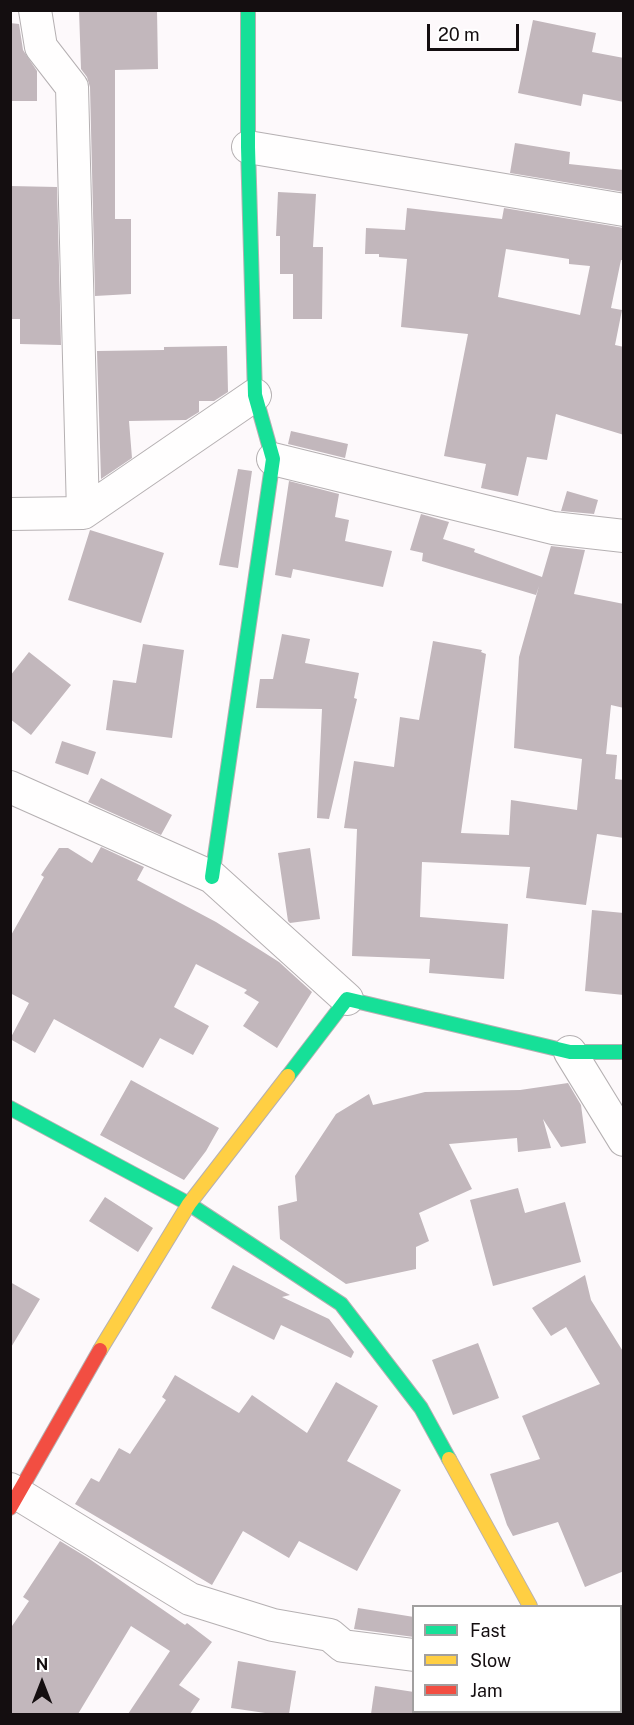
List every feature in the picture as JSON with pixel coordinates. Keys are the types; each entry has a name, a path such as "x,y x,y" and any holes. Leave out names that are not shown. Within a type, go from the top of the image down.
{"street":[{"path":"35,10 41,47 72,87 83,513"},
{"path":"212,877 273,459 255,395 248,147 248,10"},
{"path":"248,147 624,210"},
{"path":"10,514 83,513 255,395"},
{"path":"273,459 553,528 624,536"},
{"path":"10,787 212,877 347,999 570,1052 624,1052"},
{"path":"347,999 189,1204 14,1497 190,1599 273,1626 330,1635 343,1646 412,1655"},
{"path":"570,1052 624,1140"},
{"path":"10,1108 189,1204 341,1304 421,1408 529,1605"}],"building":[{"path":"79,10 157,10 158,69 115,70 115,219 131,219 131,294 95,296 90,87 81,69"},
{"path":"533,20 596,33 592,52 624,58 624,102 583,94 581,106 518,93"},
{"path":"10,23 19,24 23,50 37,71 37,101 10,101"},
{"path":"515,143 570,152 569,164 624,170 624,192 510,173"},
{"path":"10,186 57,187 61,345 20,344 20,319 10,319"},
{"path":"278,192 316,194 313,247 323,247 322,319 293,319 293,274 280,274 280,236 276,236"},
{"path":"407,208 502,219 504,208 624,228 624,260 621,260 611,308 622,310 615,345 624,347 624,435 556,414 547,460 527,457 518,496 481,488 486,464 444,456 468,334 401,327 407,259 365,254 366,228 405,230","holes":["506,249 569,259 569,264 590,266 580,315 498,297"]},
{"path":"227,346 228,392 214,401 199,401 199,412 186,420 129,421 132,458 101,479 97,351"},
{"path":"291,431 348,444 345,458 288,444"},
{"path":"238,469 252,471 238,568 219,565"},
{"path":"289,481 339,494 335,517 349,520 345,541 392,551 383,587 293,569 291,578 275,575"},
{"path":"567,491 598,500 594,514 561,511"},
{"path":"421,514 449,522 443,539 475,549 474,552 542,577 551,546 585,550 574,594 624,604 624,708 611,705 606,754 617,755 615,779 624,780 624,838 597,834 586,905 526,898 530,867 422,862 420,917 508,924 504,979 429,973 430,959 352,956 357,829 344,828 354,761 394,767 400,717 419,720 433,641 482,650 481,652 486,654 461,833 509,835 511,800 577,810 582,759 514,748 519,657 539,586 536,595 422,561 423,553 410,550"},
{"path":"90,530 164,553 141,623 68,600"},
{"path":"282,634 310,639 305,663 359,673 354,698 357,699 329,819 317,818 322,709 256,708 260,679 273,679"},
{"path":"143,644 184,650 172,738 106,730 113,680 136,683"},
{"path":"29,652 71,685 31,735 10,719 10,676"},
{"path":"62,741 96,752 88,775 55,763"},
{"path":"101,778 172,815 161,835 88,802"},
{"path":"101,847 144,867 137,880 216,922 279,962 312,992 277,1048 243,1026 259,1002 244,993 247,990 196,964 174,1007 209,1026 193,1055 160,1038 143,1068 54,1019 35,1053 10,1039 29,1003 10,993 10,937 44,877 41,875 59,848 68,848 92,863"},
{"path":"310,848 320,919 290,923 278,853"},
{"path":"592,910 624,913 624,995 585,991"},
{"path":"131,1080 219,1128 206,1151 184,1180 100,1135"},
{"path":"568,1083 581,1105 586,1143 561,1147 543,1119 551,1148 518,1152 517,1138 449,1144 472,1189 419,1213 429,1241 416,1247 416,1269 346,1284 280,1239 278,1206 297,1201 295,1176 336,1114 369,1094 373,1105 425,1092 520,1090"},
{"path":"518,1188 525,1213 565,1202 581,1262 493,1286 470,1200"},
{"path":"105,1197 153,1228 138,1252 89,1221"},
{"path":"233,1265 290,1295 282,1297 329,1319 354,1352 351,1358 281,1325 274,1340 211,1308"},
{"path":"585,1275 591,1300 624,1353 624,1571 585,1587 558,1522 513,1536 490,1474 540,1459 522,1416 600,1384 566,1327 551,1336 532,1308"},
{"path":"10,1282 40,1299 10,1349"},
{"path":"478,1343 499,1398 453,1415 432,1360"},
{"path":"175,1375 239,1413 252,1395 307,1433 336,1382 378,1406 347,1461 401,1490 357,1571 299,1541 289,1558 243,1531 212,1585 75,1504 91,1478 99,1482 119,1448 130,1454 166,1400 162,1397"},
{"path":"60,1541 185,1625 187,1623 212,1642 179,1685 200,1699 190,1714 128,1714 170,1651 131,1626 78,1714 10,1714 10,1629 29,1601 23,1597"},
{"path":"358,1608 412,1617 412,1637 354,1629"},
{"path":"238,1661 296,1671 289,1714 231,1708"},
{"path":"375,1686 412,1692 412,1713 414,1714 371,1714"}],"traffic: fast":[{"path":"212,877 273,459 255,395 248,147 248,10"},
{"path":"288,1076 347,999 570,1052 624,1052"},
{"path":"10,1108 189,1204 341,1304 421,1408 449,1459"}],"traffic: slow":[{"path":"100,1350 189,1204 288,1076"},
{"path":"449,1459 529,1605"}],"traffic: jam":[{"path":"10,1508 100,1350"}]}
